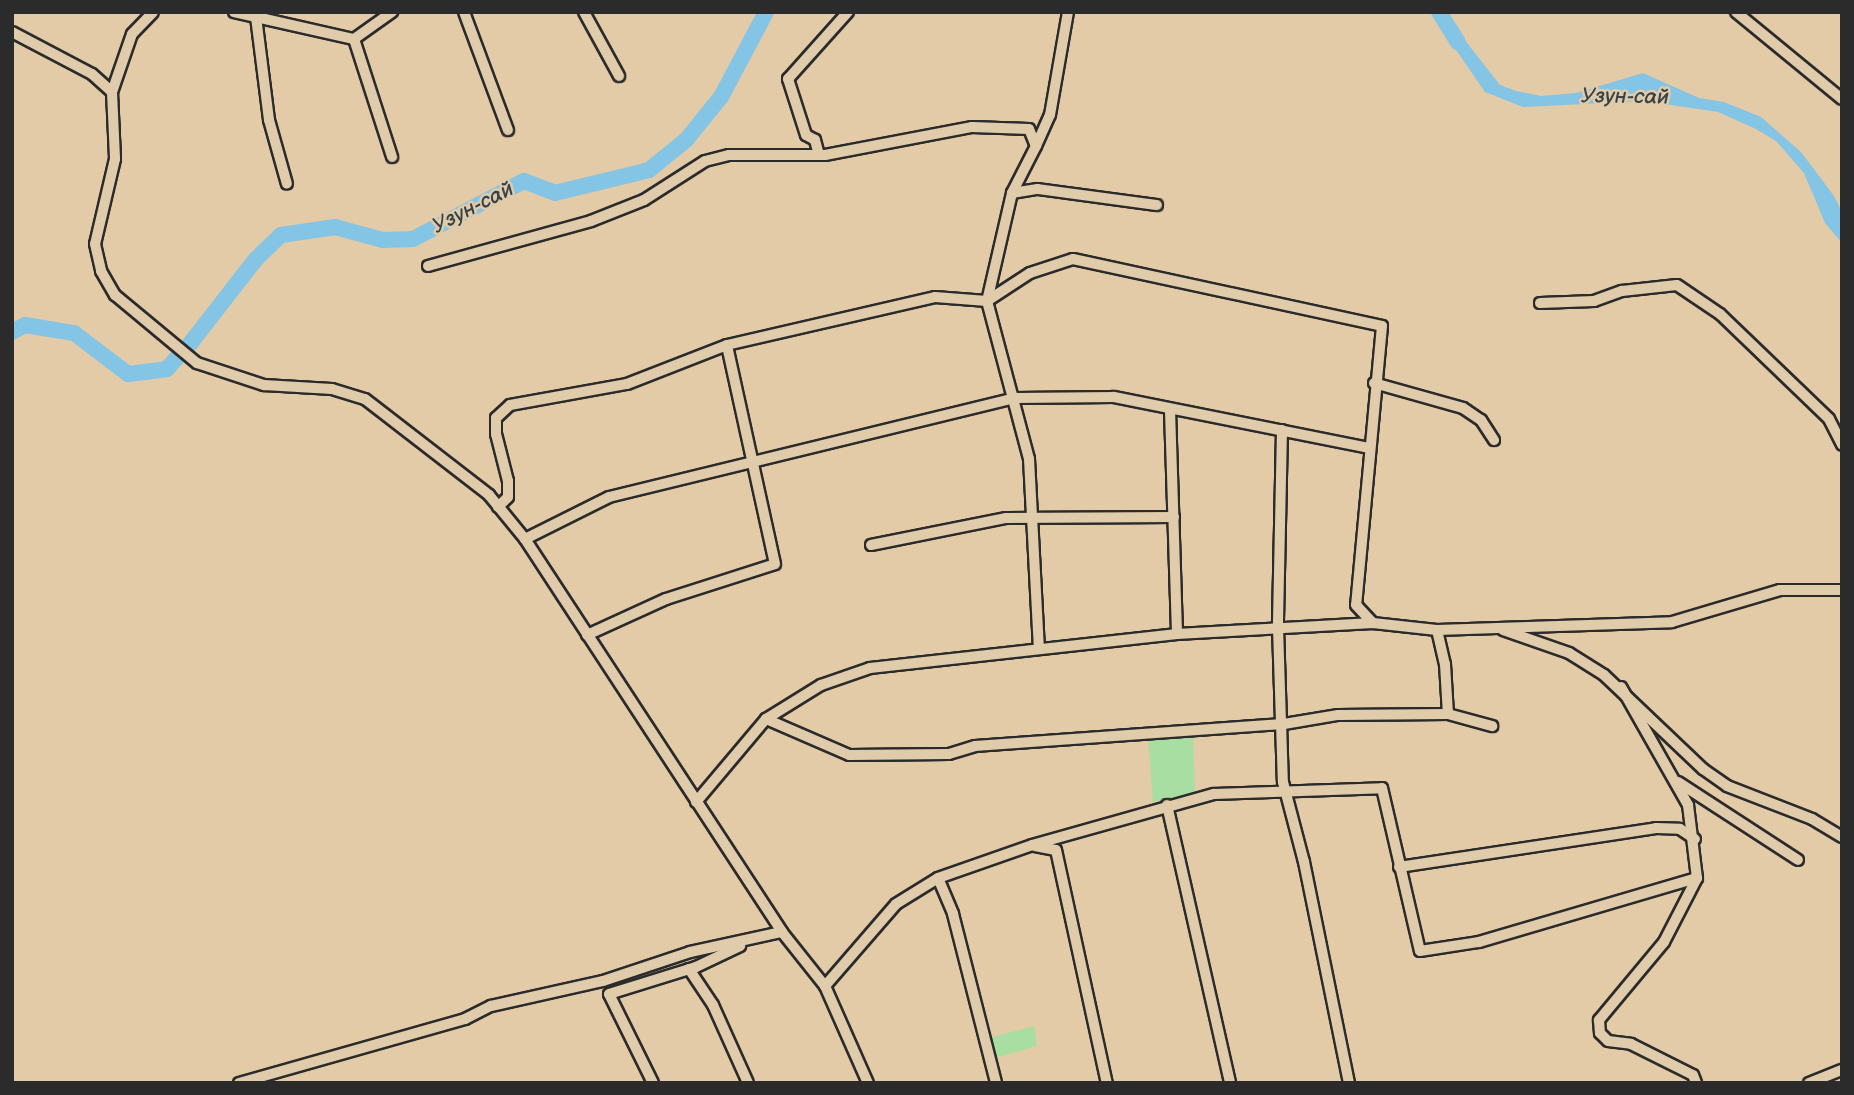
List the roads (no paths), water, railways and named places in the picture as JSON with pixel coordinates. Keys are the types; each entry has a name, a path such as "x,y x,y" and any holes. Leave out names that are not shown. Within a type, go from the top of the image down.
{"street":[{"path":"153,12 132,34 112,92 115,159 95,244 101,271 115,295 197,363 264,386 332,389 365,399 499,507 525,539 782,932 825,986 868,1083"},
{"path":"234,12 354,39 392,12"},
{"path":"464,12 508,130"},
{"path":"584,12 619,76"},
{"path":"819,155 815,140 806,135 788,79 848,12"},
{"path":"1039,649 1029,459 1016,398 987,301 1012,193 1050,115 1068,12"},
{"path":"1736,12 1842,99"},
{"path":"256,17 269,120 287,184"},
{"path":"12,32 92,74 112,92"},
{"path":"354,39 392,157"},
{"path":"428,266 591,220 645,200 705,161 729,155 819,155 972,127 1012,125 1029,129 1035,146"},
{"path":"1012,193 1038,189 1157,205"},
{"path":"499,507 508,497 508,481 496,418 510,405 627,384 727,345 935,297 966,303 987,301 1030,273 1073,259 1167,277 1284,308 1382,326 1374,383 1356,605 1373,623"},
{"path":"1540,303 1594,302 1622,291 1677,285 1720,314 1829,419 1842,445"},
{"path":"587,635 666,599 775,564 755,459 727,345"},
{"path":"1374,383 1463,408 1481,420 1494,440"},
{"path":"525,539 609,497 755,459 1016,398 1114,397 1370,448"},
{"path":"1170,410 1177,634"},
{"path":"1282,430 1279,627 1286,790 1349,1083"},
{"path":"871,545 1006,518 1174,517"},
{"path":"696,802 766,719 821,685 870,668 1177,634 1279,627 1373,623 1437,630 1672,622 1780,590 1842,590"},
{"path":"1501,629 1569,653 1622,687 1703,769 1727,786 1812,819 1842,836"},
{"path":"1437,630 1445,664 1448,714"},
{"path":"1622,687 1678,782 1688,805 1695,839 1697,878 1664,942 1599,1020 1600,1033 1608,1041 1631,1044 1693,1075 1696,1083"},
{"path":"766,719 849,755 949,754 975,746 1284,724 1338,715 1448,714 1492,726"},
{"path":"1678,782 1798,860"},
{"path":"825,986 896,904 938,878 1032,845 1214,794 1381,788 1420,951 1479,942 1697,878"},
{"path":"1167,805 1230,1083"},
{"path":"1399,867 1656,828 1680,829 1695,839"},
{"path":"1032,845 1056,850 1107,1083"},
{"path":"938,878 953,914 996,1083"},
{"path":"239,1083 465,1019 491,1006 603,981 690,951 782,932"},
{"path":"653,1083 647,1077 609,994 689,969 754,939"},
{"path":"689,969 713,1005 748,1083"},
{"path":"1810,1083 1842,1070"}],"water":[{"path":"1453,25 1500,85 1516,91 1541,96 1576,93 1643,73 1699,98 1724,102 1761,117 1801,152 1834,196 1842,212 1842,243 1825,223 1804,173 1776,141 1756,129 1718,112 1644,101 1523,107 1485,92 1441,28"}],"waterway":[{"name":"Узун-сай","path":"189,345 256,259 281,235 335,227 383,240 413,239 524,181 555,193 649,170 686,140 721,97 766,12"},
{"name":"Узун-сай","path":"1439,12 1458,43"},
{"name":"Узун-сай","path":"12,332 25,325 74,333 128,374 167,369 180,354"}]}
